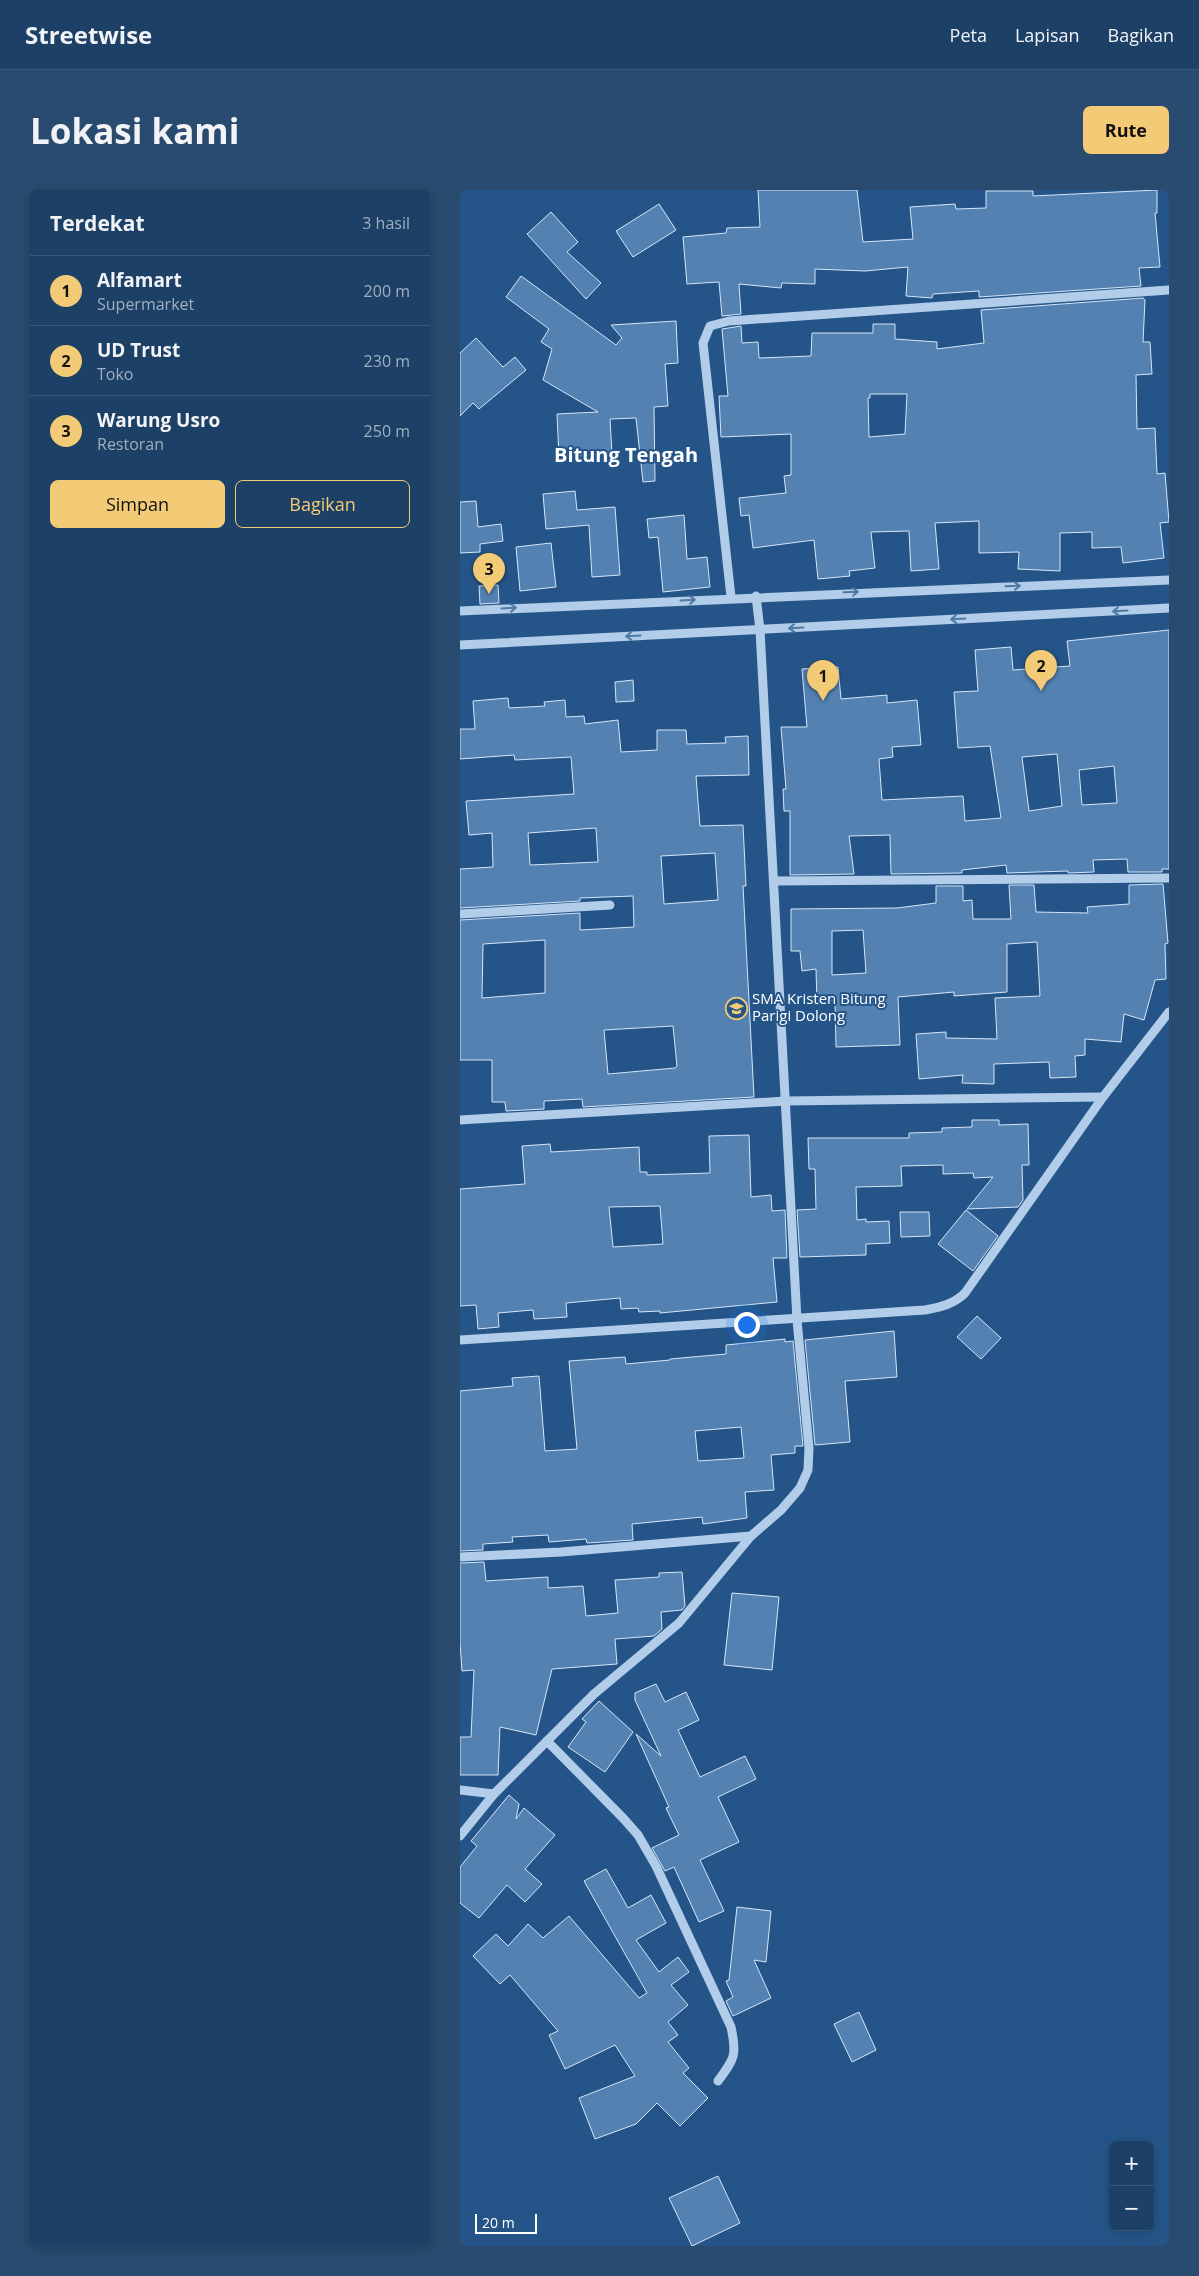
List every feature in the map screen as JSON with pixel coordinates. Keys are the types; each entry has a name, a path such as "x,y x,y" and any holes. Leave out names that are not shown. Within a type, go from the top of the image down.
{"street":[{"path":"731,598 703,342 710,326 728,321 1169,290"},
{"path":"460,611 756,596 1169,580"},
{"path":"460,1836 494,1794 594,1694 679,1623 751,1536 781,1510 800,1488 808,1470 809,1448 797,1320 760,630 756,596"},
{"path":"460,645 1169,608"},
{"path":"774,881 1169,878"},
{"path":"460,914 610,905"},
{"path":"460,1340 797,1320 925,1310 945,1306 959,1299 1103,1097 1169,1012"},
{"path":"460,1120 786,1101 1103,1097"},
{"path":"460,1557 561,1552 751,1536"},
{"path":"547,1741 623,1818 638,1835 653,1860 731,2027 735,2046 733,2061 718,2081"},
{"path":"460,1790 494,1794"}],"building":[{"path":"758,190 857,190 863,242 913,239 910,207 955,204 956,209 986,208 986,191 1033,191 1033,196 1157,190 1157,213 1155,213 1160,267 1139,268 1141,286 979,297 979,291 933,294 932,298 906,296 908,267 865,271 815,269 815,284 782,283 781,288 739,284 741,314 722,316 719,282 687,284 683,237 726,233 727,228 760,227"},
{"path":"659,204 676,230 633,257 616,231"},
{"path":"551,212 578,242 567,252 601,283 586,299 527,234"},
{"path":"521,276 616,345 622,338 611,325 676,321 678,363 665,364 668,406 654,407 655,481 643,482 636,418 610,419 612,454 559,457 557,414 598,412 543,380 552,349 541,342 549,329 506,297"},
{"path":"1143,298 1145,300 1143,342 1150,342 1152,374 1136,375 1137,429 1155,428 1157,474 1165,473 1169,522 1160,523 1164,558 1123,563 1121,547 1092,548 1092,532 1060,533 1060,571 1018,569 1019,552 979,553 979,521 935,523 939,569 911,571 909,531 871,532 875,568 849,571 850,576 818,579 814,540 753,548 749,515 741,516 739,498 786,493 784,476 791,475 791,434 721,437 719,396 728,396 722,329 741,326 742,343 758,342 759,358 811,356 812,333 873,333 873,324 895,324 895,339 937,342 937,349 984,343 981,310","holes":["870,394 907,394 905,434 869,437 868,398 870,398"]},
{"path":"476,338 503,367 515,357 526,370 479,409 473,403 460,416 460,353"},
{"path":"575,491 577,510 615,507 620,575 592,577 589,525 546,529 543,494"},
{"path":"476,501 478,527 501,524 503,541 480,544 480,552 460,553 460,502"},
{"path":"684,515 687,559 707,557 710,587 663,592 658,537 649,538 647,519"},
{"path":"551,543 556,587 520,591 516,547"},
{"path":"498,585 499,603 480,604 479,586"},
{"path":"1169,630 1169,869 1162,869 1162,872 1128,872 1127,859 1093,860 1094,872 1007,873 1006,865 962,870 962,873 891,874 890,835 849,836 854,874 790,875 790,811 784,811 783,789 786,789 781,727 807,727 802,669 838,667 841,699 887,695 887,703 917,700 921,745 892,747 893,757 879,759 882,800 963,796 965,821 1001,818 990,746 958,748 954,692 978,691 975,650 1011,647 1013,670 1070,666 1067,641","holes":["1057,754 1062,806 1029,811 1022,757","1114,766 1117,803 1082,805 1079,770"]},
{"path":"633,680 634,701 616,702 615,682"},
{"path":"508,698 509,708 545,706 544,702 565,700 566,717 584,716 585,724 618,720 621,752 657,750 657,730 686,730 687,744 726,743 725,737 748,736 749,775 696,776 700,826 743,825 746,886 743,886 754,1097 583,1107 582,1099 544,1101 544,1109 506,1111 505,1102 492,1102 492,1060 460,1060 460,920 580,913 580,930 634,927 633,896 580,898 580,901 460,908 460,869 493,867 492,833 469,835 466,801 574,794 571,757 515,760 514,755 460,759 460,729 475,729 473,701","holes":["596,828 598,862 530,865 528,833","715,853 718,900 664,904 661,856","545,940 545,993 482,998 483,944","673,1026 677,1066 675,1068 608,1074 604,1030"]},
{"path":"1163,884 1168,943 1165,944 1166,979 1155,980 1144,1020 1124,1014 1121,1042 1085,1039 1085,1055 1075,1056 1076,1077 1050,1078 1049,1062 994,1064 994,1084 962,1083 963,1075 919,1079 916,1034 946,1032 946,1038 997,1039 995,998 1040,996 1037,942 1007,944 1007,992 954,996 954,992 898,997 900,1045 836,1047 835,1001 817,1002 816,969 802,971 800,951 791,951 791,909 897,908 936,903 936,886 963,886 963,901 972,900 973,919 1011,919 1009,885 1034,885 1036,912 1088,913 1087,907 1129,904 1129,885","holes":["863,930 866,973 832,975 832,931"]},
{"path":"972,1120 999,1120 999,1125 1028,1124 1029,1165 1022,1165 1023,1200 1018,1207 967,1209 993,1177 974,1178 973,1173 943,1174 943,1165 901,1166 902,1186 856,1187 857,1220 866,1219 866,1222 889,1221 890,1243 866,1244 866,1255 800,1257 797,1210 816,1209 815,1169 809,1169 808,1138 909,1138 909,1133 942,1132 942,1128 972,1127"},
{"path":"749,1135 751,1197 771,1195 772,1211 785,1210 787,1258 773,1258 777,1302 660,1313 660,1311 639,1312 638,1308 621,1309 620,1298 566,1303 567,1317 534,1319 533,1310 498,1313 499,1327 478,1329 476,1305 460,1306 460,1189 525,1184 522,1146 550,1144 551,1152 639,1147 640,1172 647,1172 647,1175 710,1173 709,1136","holes":["660,1206 663,1244 613,1247 609,1207"]},
{"path":"966,1210 998,1236 973,1271 938,1244"},
{"path":"900,1212 929,1212 930,1236 901,1237"},
{"path":"977,1316 1001,1338 981,1359 957,1337"},
{"path":"894,1331 897,1377 845,1381 850,1442 815,1445 805,1340"},
{"path":"785,1339 785,1342 793,1341 803,1446 795,1446 795,1453 771,1455 774,1490 745,1492 747,1518 703,1524 702,1517 632,1524 633,1540 587,1543 586,1539 549,1542 548,1535 512,1537 513,1542 483,1544 483,1550 460,1551 460,1391 513,1386 512,1378 539,1376 545,1451 577,1449 569,1361 625,1357 626,1364 670,1360 726,1354 726,1345","holes":["741,1427 744,1458 698,1461 695,1431"]},
{"path":"484,1562 486,1581 548,1577 548,1588 583,1586 586,1616 618,1613 615,1580 659,1577 659,1573 682,1572 685,1606 682,1610 661,1612 662,1629 654,1636 615,1639 617,1664 552,1669 536,1735 500,1727 498,1775 460,1775 460,1737 471,1737 474,1670 462,1671 460,1563"},
{"path":"732,1593 779,1597 772,1670 724,1665"},
{"path":"656,1684 665,1702 686,1692 699,1720 678,1730 700,1777 745,1756 756,1779 718,1797 739,1842 700,1860 724,1911 699,1922 674,1867 665,1871 652,1848 679,1835 666,1808 669,1807 636,1734 661,1756 635,1700 635,1693"},
{"path":"599,1701 633,1732 605,1772 568,1747 586,1722 582,1719"},
{"path":"509,1795 519,1804 516,1819 524,1808 555,1835 525,1869 542,1884 525,1902 507,1885 479,1918 460,1903 460,1867 477,1846 471,1841"},
{"path":"606,1869 628,1908 651,1895 666,1923 636,1940 659,1972 678,1957 689,1972 671,1985 688,2005 668,2022 678,2035 668,2042 689,2068 683,2073 708,2098 680,2126 657,2103 636,2124 595,2139 579,2098 635,2076 615,2045 565,2069 549,2035 558,2031 510,1975 500,1984 473,1956 496,1934 508,1946 528,1924 543,1938 569,1916 639,1998 647,1993 584,1881"},
{"path":"737,1907 771,1911 766,1962 754,1960 771,1998 733,2016 726,2001 733,1997 726,1981 729,1980"},
{"path":"859,2012 876,2050 852,2062 834,2024"},
{"path":"718,2176 740,2223 692,2246 669,2198"}],"place":[{"name":"Warung Usro","path":"489,594"},
{"name":"UD Trust","path":"1041,691"},
{"name":"Alfamart","path":"823,701"},
{"name":"SMA Kristen Bitung Parigi Dolong","path":"736,1008"}],"district":[{"name":"Bitung Tengah","path":"626,455"}]}
